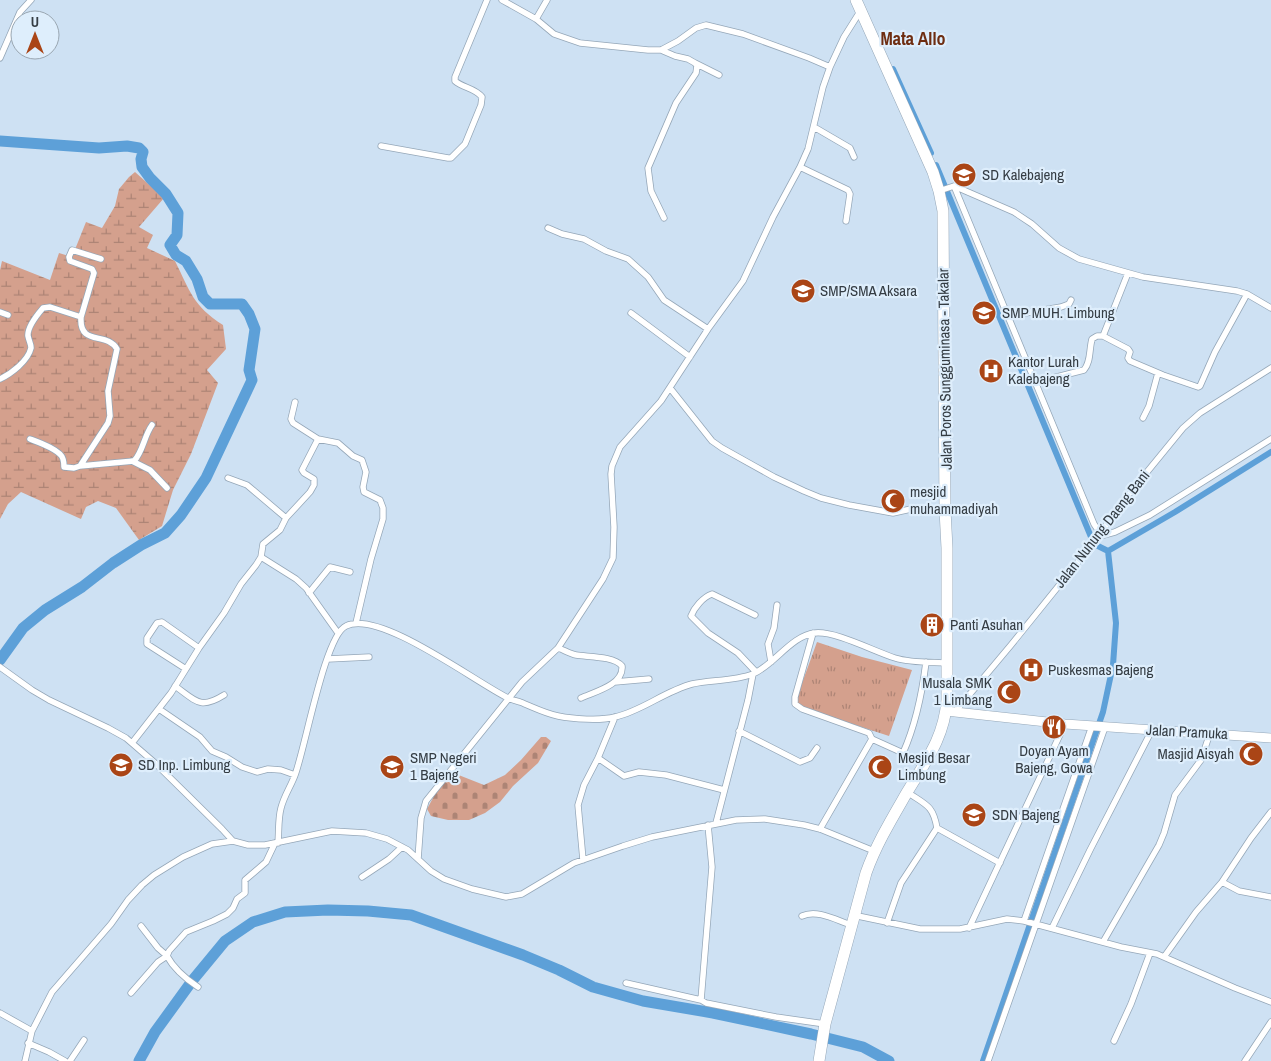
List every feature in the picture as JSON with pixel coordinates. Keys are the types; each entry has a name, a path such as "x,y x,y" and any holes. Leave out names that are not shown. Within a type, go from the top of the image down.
{"highway":[{"name":"Jalan Poros Sungguminasa - Takalar","path":"819,1061 824,1030 852,920 874,851 924,766 950,712 945,510 943,190 922,148 858,5"}],"street":[{"path":"0,58 20,12 31,0"},
{"path":"381,146 448,158 465,144 481,105 482,97 478,92 459,85 455,77 486,0"},
{"path":"502,0 536,19 554,34 580,43 661,50 696,63 719,75"},
{"path":"536,19 547,0"},
{"path":"418,859 421,818 426,801 509,699 536,668 558,648 592,598 612,562 614,527 611,474 615,458 628,436 655,408 670,388 708,329 743,281 788,188 800,168 814,127 823,87 830,67 858,5"},
{"path":"661,50 696,28 706,25 744,34 830,67"},
{"path":"664,218 650,192 648,168 676,103 696,72 696,63"},
{"path":"814,127 841,145 850,148 854,157"},
{"path":"800,168 848,190 850,194 846,221"},
{"path":"953,186 1037,382 1099,535 1115,532 1150,515 1271,439"},
{"path":"943,190 953,186 1014,212 1032,224 1059,248 1073,256 1128,273 1169,282 1237,291 1247,294 1271,308"},
{"path":"548,228 562,234 584,239 606,251 628,259 648,277 664,300 708,329"},
{"path":"80,466 110,419 108,391 118,354 114,344 84,332 80,326 94,273 92,269 70,261 69,257 72,250 101,259"},
{"path":"1103,336 1128,273"},
{"path":"1037,382 1084,370 1087,367 1092,340 1097,336 1103,336 1128,349 1130,361 1196,387 1200,386 1215,352 1247,294"},
{"path":"1008,316 1056,309 1069,304 1071,300"},
{"path":"0,379 10,373 30,351 29,329 43,308 50,307 81,317"},
{"path":"0,312 8,315"},
{"path":"631,313 690,357"},
{"name":"Jalan Nuhung Daeng Bani","path":"950,712 986,676 1191,419 1271,368"},
{"path":"1143,418 1149,406 1158,373"},
{"path":"670,388 712,441 774,477 804,491 841,504 892,513 911,509 945,510"},
{"path":"295,402 292,413 293,423 318,439 338,442 353,456 362,460 366,472 364,492 380,500 383,508 383,519 371,559 356,623"},
{"path":"30,439 60,454 63,458 64,467 74,468 132,461 138,457 144,437 152,425"},
{"path":"132,743 176,686 199,648 224,613 240,584 261,558 263,544 280,530 286,518 310,492 314,485 314,480 304,474 302,470 318,439"},
{"path":"132,461 150,470 167,488"},
{"path":"228,478 247,485 286,518"},
{"path":"261,558 296,579 310,593 338,633"},
{"path":"310,593 330,567 350,572"},
{"path":"754,673 738,653 708,633 691,616 695,608 708,595 712,594 756,615"},
{"path":"770,662 768,644 774,628 777,606"},
{"path":"186,669 147,644 147,638 158,623 162,622 199,648"},
{"path":"132,993 158,962 167,956 186,932 214,921 230,911 236,899 245,892 246,880 266,862 276,843 281,807 295,775 322,673 338,633 344,626 366,623 402,636 509,699 558,716 615,718 686,686 696,683 716,682 754,673 796,640 813,633 834,636 896,658 948,663"},
{"path":"813,633 795,696 795,704 802,709 869,733 872,739 903,753 924,766"},
{"path":"558,648 573,654 592,656 620,664 622,671 615,682"},
{"path":"328,659 369,658"},
{"path":"903,753 918,710 926,662"},
{"path":"1,668 38,694 108,728 132,743 222,828 233,841"},
{"path":"716,823 754,673"},
{"path":"581,698 615,682 649,679"},
{"path":"176,686 202,704 212,702 224,695"},
{"path":"159,708 200,737 212,751 226,757 242,768 257,772 268,769 281,770 295,775"},
{"name":"Jalan Pramuka","path":"950,712 1066,724 1271,738"},
{"path":"583,860 578,805 584,785 615,718"},
{"path":"969,928 1066,724"},
{"path":"1025,921 1099,726"},
{"path":"988,1061 1099,726"},
{"path":"1052,928 1152,730"},
{"path":"739,732 800,762 810,758 817,748"},
{"path":"1103,942 1162,838 1175,795 1201,760 1210,733"},
{"path":"820,829 872,739"},
{"path":"598,758 624,776 639,772 666,775 724,790"},
{"path":"888,923 901,883 937,828 935,816 931,809 907,792"},
{"path":"1164,957 1196,912 1222,882 1271,812"},
{"path":"25,1061 32,1031 48,999 59,983 111,924 128,900 142,885 192,852 212,844 233,841 256,846 332,831 358,831 380,837 408,850 431,871 444,878 472,889 506,897 522,894 583,860 645,839 716,823 746,819 765,819 820,829 874,851"},
{"path":"701,1000 712,867 708,825"},
{"path":"937,828 1000,863"},
{"path":"362,877 389,859 402,847"},
{"path":"1222,882 1239,891 1271,897"},
{"path":"802,916 817,914 920,929 969,928 1007,920 1025,921 1164,957 1271,1002"},
{"path":"141,926 176,969 197,986"},
{"path":"1114,1041 1131,1004 1150,953"},
{"path":"626,982 701,1000 706,1003 824,1030"},
{"path":"0,1013 32,1031"},
{"path":"1245,1061 1252,1048 1269,1030 1271,1022"},
{"path":"70,1061 84,1040"},
{"path":"28,1043 65,1061"}],"green space":[{"path":"135,172 164,198 139,227 153,235 147,248 175,261 193,297 205,311 223,325 226,349 207,370 218,383 191,454 173,490 162,526 139,540 116,508 98,501 86,507 81,519 21,492 8,504 0,519 0,270 2,261 50,280 59,253 72,257 86,222 102,228 115,206 119,189"},
{"path":"817,642 862,657 912,670 889,736 794,705"},
{"path":"541,737 546,737 551,741 538,763 513,786 500,802 485,813 469,820 448,820 431,816 427,809 440,785 451,772 484,785 505,775"}],"waterway":[{"path":"893,69 931,153"},
{"path":"0,141 99,148 127,146 139,148 143,152 141,159 142,167 166,194 178,213 177,235 170,245 176,255 186,261 197,279 203,297 210,304 242,304 249,314 255,329 249,370 252,380 206,478 181,515 165,533 141,545 113,563 82,587 45,610 23,628 0,660"},
{"path":"936,165 1094,544 1108,551"},
{"path":"1108,551 1271,452"},
{"path":"983,1061 1103,712 1113,665 1116,623 1108,551"},
{"path":"139,1061 155,1032 192,981 225,941 253,922 285,912 328,910 411,915 523,955 593,987 643,1001 713,1013 811,1034 863,1047 889,1061"}],"place":[{"name":"SD Kalebajeng","path":"964,175"},
{"name":"SMP/SMA Aksara","path":"803,291"},
{"name":"SMP MUH. Limbung","path":"984,313"},
{"name":"Kantor Lurah Kalebajeng","path":"991,371"},
{"name":"mesjid muhammadiyah","path":"893,501"},
{"name":"Panti Asuhan","path":"932,625"},
{"name":"Puskesmas Bajeng","path":"1031,670"},
{"name":"Musala SMK 1 Limbang","path":"1009,692"},
{"name":"Doyan Ayam Bajeng, Gowa","path":"1054,727"},
{"name":"Masjid Aisyah","path":"1251,754"},
{"name":"SD Inp. Limbung","path":"121,765"},
{"name":"SMP Negeri 1 Bajeng","path":"392,767"},
{"name":"Mesjid Besar Limbung","path":"880,767"},
{"name":"SDN Bajeng","path":"974,815"}],"district":[{"name":"Mata Allo","path":"913,39"}]}
